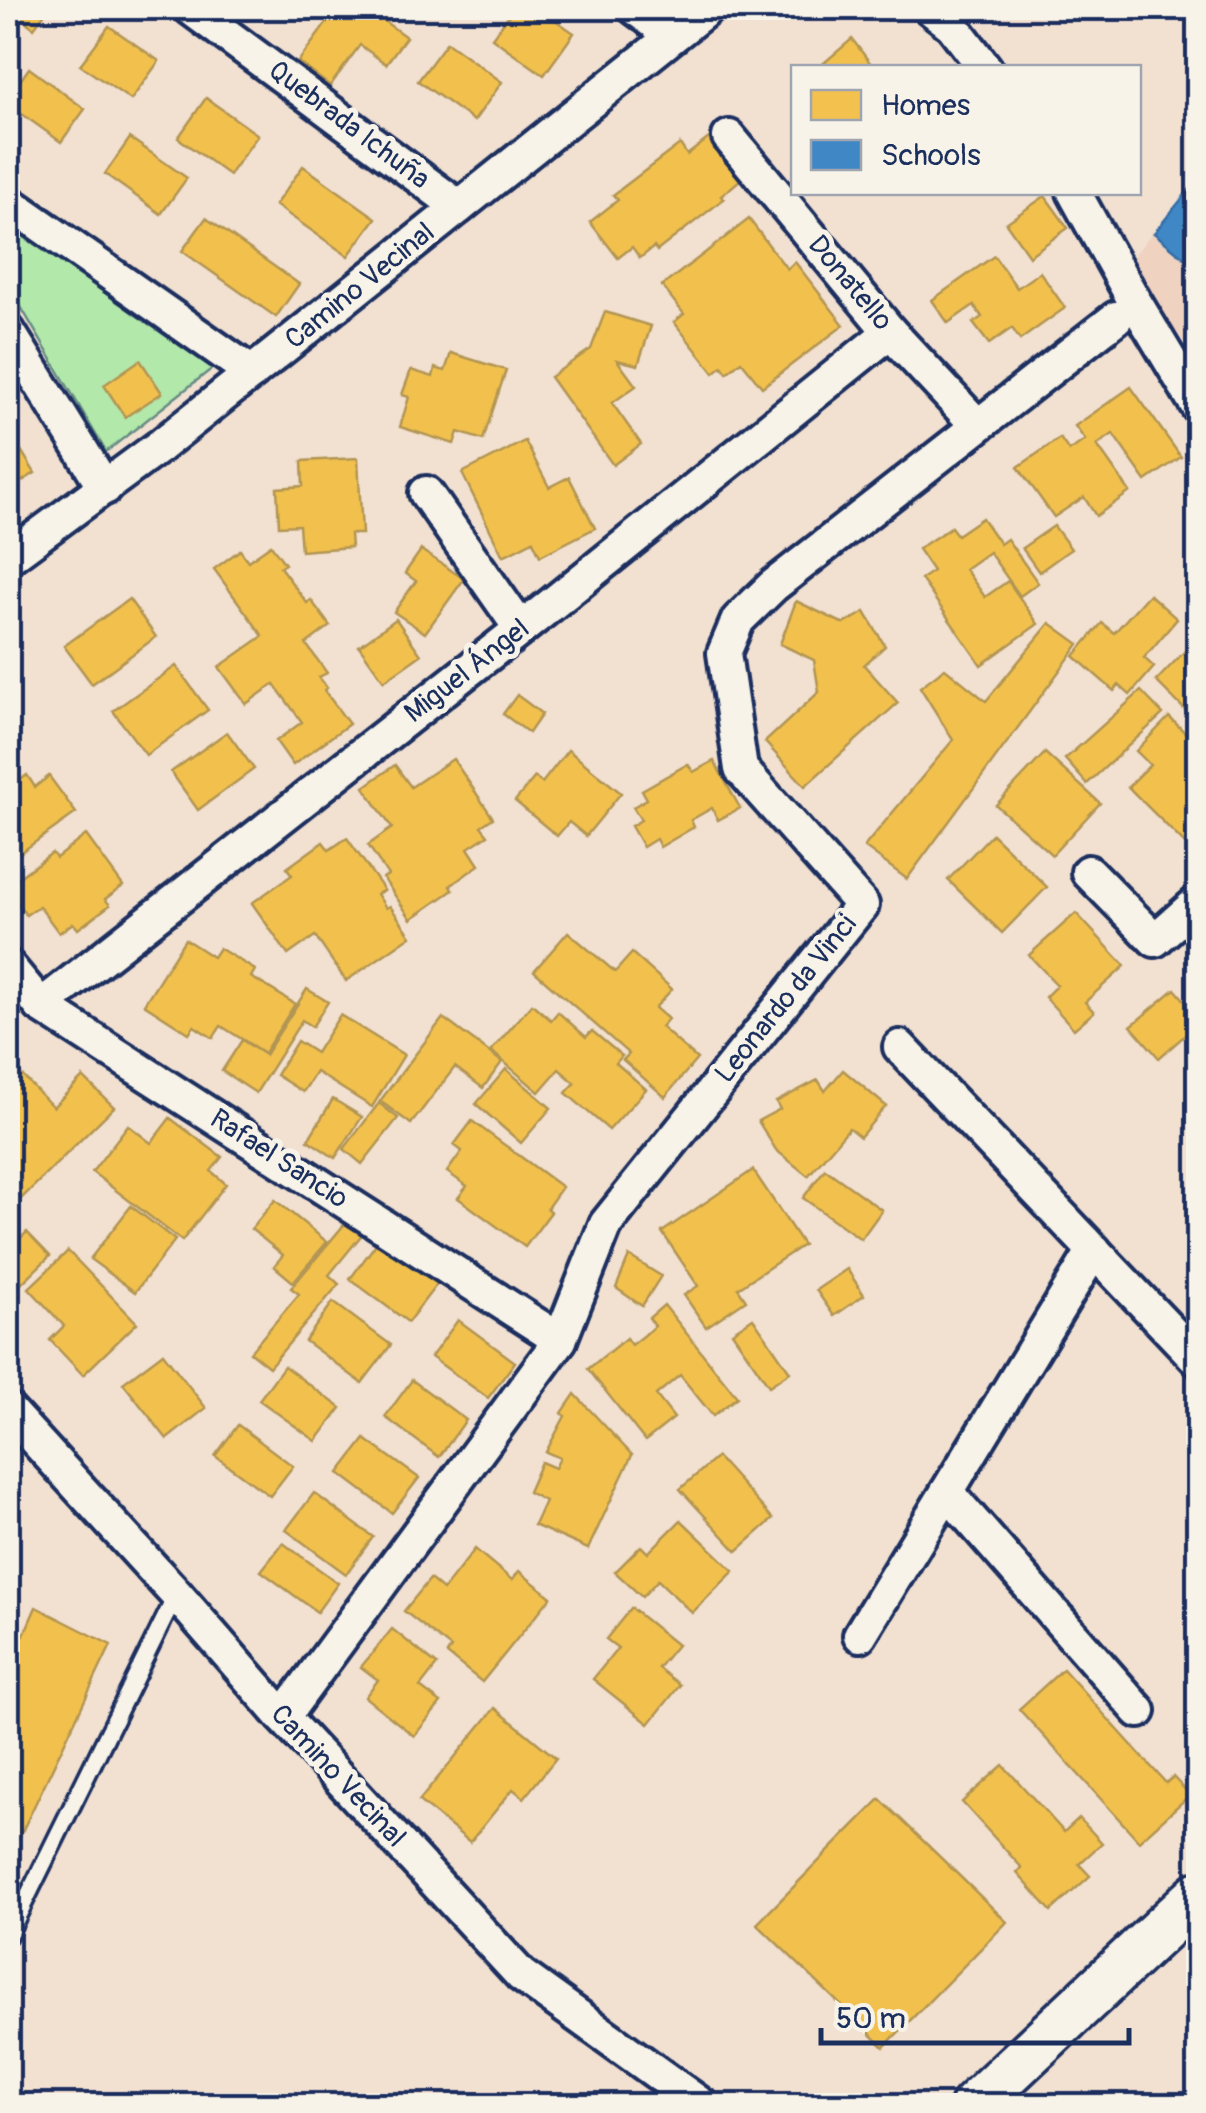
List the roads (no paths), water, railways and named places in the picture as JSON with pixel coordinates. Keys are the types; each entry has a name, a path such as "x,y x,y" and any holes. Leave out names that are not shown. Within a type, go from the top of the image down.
{"main road":[{"path":"973,2106 1195,1905"}],"street":[{"name":"Quebrada Ichuña","path":"190,8 459,207"},
{"path":"634,8 672,35"},
{"name":"Camino Vecinal","path":"8,558 252,373 708,8"},
{"path":"930,8 952,25 983,65"},
{"name":"Donatello","path":"728,136 890,332 976,425"},
{"path":"1076,195 1198,407"},
{"path":"8,202 252,373"},
{"name":"Leonardo da Vinci","path":"284,1718 560,1340 606,1224 862,906 741,769 724,654 738,620 773,586 1116,318"},
{"path":"8,331 104,488"},
{"name":"Miguel Ángel","path":"40,1006 521,630 890,332"},
{"path":"426,493 521,630"},
{"path":"1088,872 1155,940 1198,902"},
{"name":"Rafael Sancio","path":"8,966 40,1006 560,1340"},
{"path":"900,1046 1198,1360"},
{"path":"860,1635 1094,1250"},
{"name":"Camino Vecinal","path":"8,1410 521,1975 703,2106"},
{"path":"948,1492 1139,1711"}],"lane":[{"path":"8,1936 176,1594"}]}
